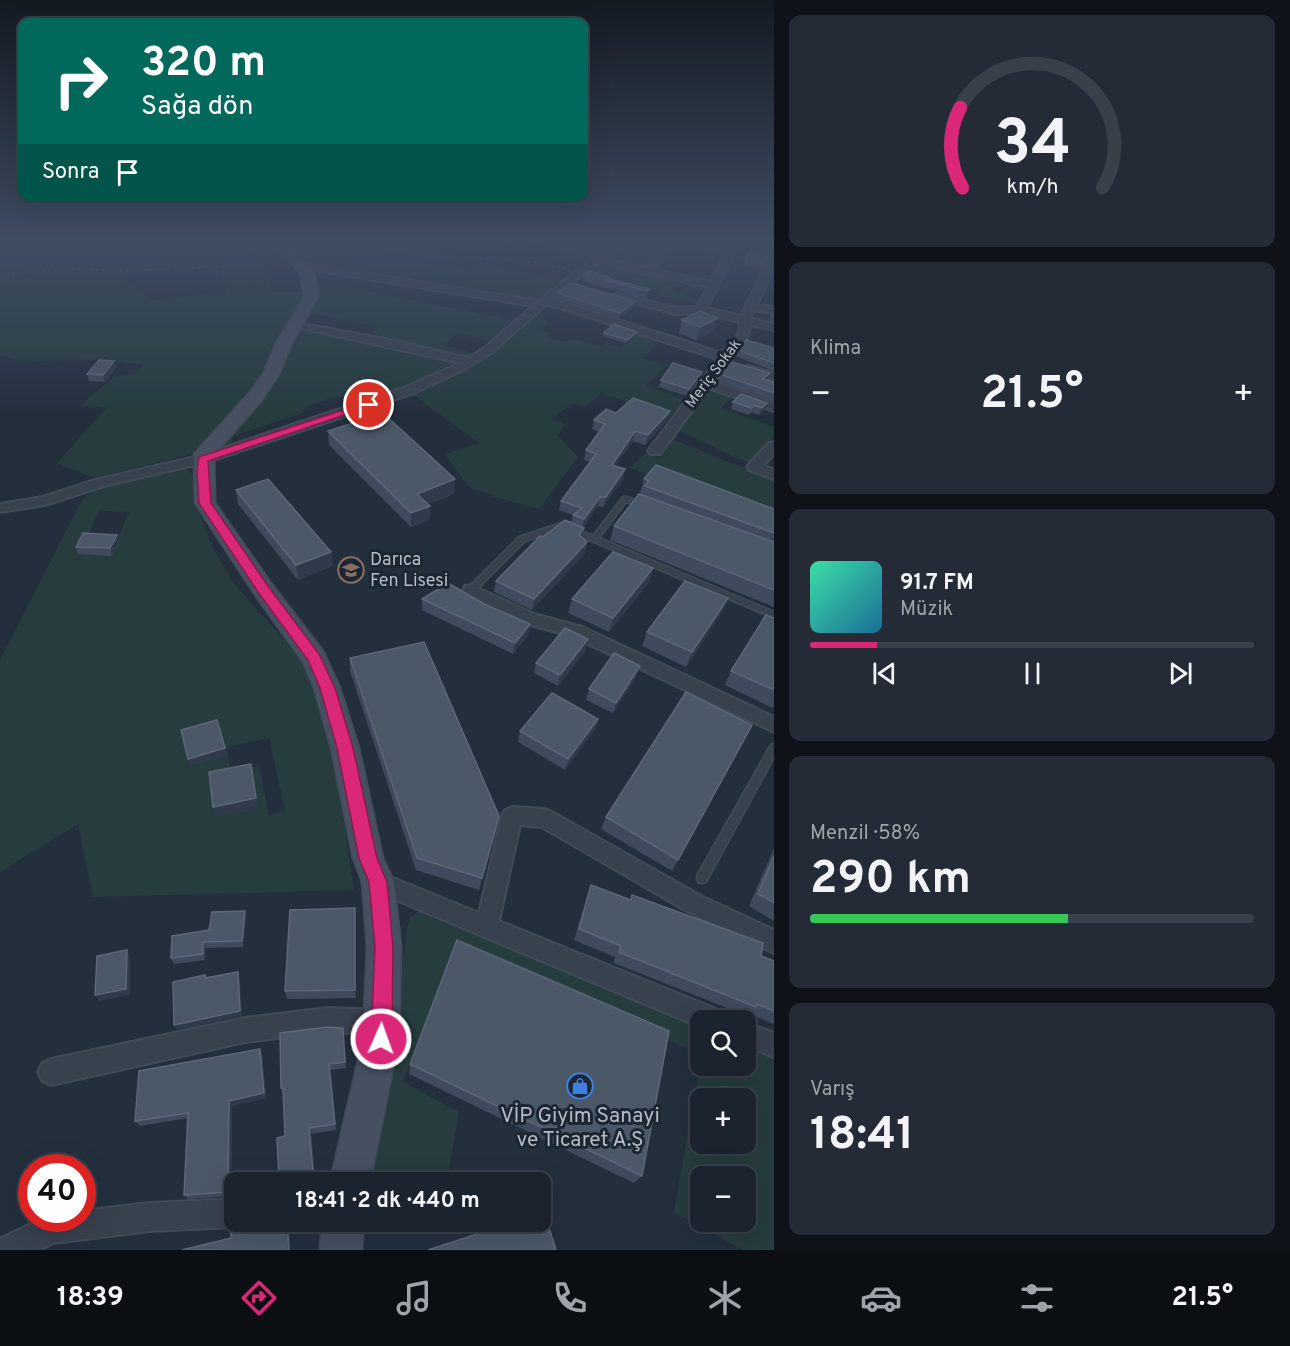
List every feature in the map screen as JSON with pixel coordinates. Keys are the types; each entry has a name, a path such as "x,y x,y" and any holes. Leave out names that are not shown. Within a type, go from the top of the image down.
{"street":[{"path":"310,299 284,343 272,374 256,396 204,454 205,503 263,589 314,658 327,688 345,748 368,858 378,882 384,947 381,1039 352,1172"},
{"path":"529,299 668,323 701,310 774,327"},
{"path":"0,508 45,501 100,483 203,459 410,390 470,362 487,351 546,299"},
{"path":"621,299 668,323 724,359 774,377"},
{"path":"701,310 706,299"},
{"name":"Meriç Sokak","path":"655,451 724,359 746,342 745,319 755,299"},
{"path":"751,308 774,310"},
{"path":"296,324 470,362"},
{"path":"706,383 774,407"},
{"path":"774,446 754,467 774,475"},
{"path":"471,590 530,618 576,631 774,725"},
{"path":"487,927 512,816 545,818 693,903 774,942"},
{"path":"378,882 690,1011"},
{"path":"51,1072 245,1030 328,1020 382,1022"},
{"path":"756,1038 774,1046"},
{"path":"8,1250 51,1229 149,1217 224,1213"},
{"path":"341,1250 342,1232"}],"lane":[{"path":"594,539 625,499 646,507"},
{"path":"471,590 522,539 561,525 774,615"},
{"path":"702,878 774,748"}],"green space":[{"path":"0,299 304,299 263,380 200,452 94,478 57,463 106,408 80,406 113,377 133,374 145,365 97,359 17,362 16,359 0,355"},
{"path":"315,299 408,299 516,321 489,340 457,333 444,345 473,353 464,358 368,337 378,327 313,313 308,320 305,319"},
{"path":"680,299 697,299 695,303"},
{"path":"533,316 549,322 540,330 549,333 548,338 563,342 574,339 601,346 606,343 621,348 641,332 663,339 642,358 667,366 646,386 689,401 675,419 601,393 585,407 573,403 552,419 566,425 557,435 578,457 539,509 469,487 445,454 479,443 412,394 447,378"},
{"path":"299,330 378,343 460,361 389,392 377,389 354,397 331,398 308,406 303,413 233,436 232,443 221,445 280,371"},
{"path":"710,388 732,396 721,408 774,427 774,437 752,463 731,456 680,431"},
{"path":"673,439 774,478 774,521 630,468 645,453 659,458"},
{"path":"186,469 193,474 200,515 212,546 231,580 302,660 320,701 337,774 354,890 93,897 78,824 0,872 0,660 83,498 96,490","holes":["99,511 129,512 118,538 87,538","269,738 285,811 269,815 259,766 231,772 227,747"]},
{"path":"425,908 690,1018 690,1050 453,948 403,1082 459,1112 449,1172 370,1172 409,918"},
{"path":"756,1045 774,1053 774,1250 743,1250 710,1232 756,1232 756,1166 690,1166 690,1221 674,1212 690,1121 690,1154 756,1154 756,1088 696,1088 698,1076 756,1076"}],"building":[{"path":"577,299 636,301 620,313"},
{"path":"700,311 718,318 700,327 682,320"},
{"path":"614,324 637,332 627,340 604,333"},
{"path":"746,340 774,348 774,363 737,350"},
{"path":"99,360 114,361 103,375 87,374"},
{"path":"729,361 770,373 763,379 774,382 774,393 720,374"},
{"path":"673,363 702,372 689,389 661,380"},
{"path":"741,394 767,403 762,408 754,405 751,408 733,402"},
{"path":"633,398 670,411 648,435 635,431 612,465 625,469 606,497 600,497 584,519 573,515 582,508 561,501 596,454 586,450 605,424 594,420 606,409 616,413"},
{"path":"383,413 455,479 417,494 430,506 411,513 328,431"},
{"path":"656,465 774,509 774,533 645,486 649,481 644,479"},
{"path":"268,479 331,552 296,565 236,490"},
{"path":"639,494 774,542 774,590 614,526"},
{"path":"565,520 584,528 579,535 587,542 534,599 496,581 540,536 543,537"},
{"path":"83,533 117,535 110,548 76,547"},
{"path":"613,552 653,568 613,618 572,599"},
{"path":"685,581 728,598 692,652 647,632"},
{"path":"448,583 484,604 530,624 515,643 422,599"},
{"path":"766,615 774,618 774,690 731,671"},
{"path":"565,628 588,639 560,675 536,663"},
{"path":"424,642 499,816 482,878 417,858 350,658"},
{"path":"614,653 640,666 616,703 589,689"},
{"path":"686,692 752,725 678,860 606,817"},
{"path":"552,693 598,719 568,759 520,731"},
{"path":"217,720 225,748 188,759 181,730"},
{"path":"251,764 256,798 213,807 209,772"},
{"path":"774,856 774,903 758,894"},
{"path":"591,885 631,900 632,895 763,943 761,956 774,961 774,1011 757,1004 756,1007 619,952 621,946 579,929"},
{"path":"355,908 355,990 285,991 290,910"},
{"path":"245,911 242,941 203,942 203,954 171,958 172,936 209,930 212,912"},
{"path":"457,940 669,1031 642,1176 410,1064"},
{"path":"127,950 126,989 95,995 97,956"},
{"path":"238,972 240,1011 174,1025 173,982 205,975 205,978"},
{"path":"327,1027 343,1028 345,1062 329,1064 335,1124 309,1128 313,1171 279,1172 277,1138 285,1136 280,1033"},
{"path":"260,1049 264,1093 229,1101 228,1172 224,1172 224,1192 184,1195 188,1113 135,1121 139,1071"},
{"path":"231,1232 288,1232 289,1250 182,1250 231,1238"},
{"path":"483,1232 550,1232 556,1250 428,1250"}],"place":[{"name":"Darıca Fen Lisesi","path":"351,570"},
{"name":"VİP Giyim Sanayi ve Ticaret A.Ş","path":"580,1086"}],"route":[{"path":"369,405 203,459 202,471 205,503 263,589 314,658 327,688 345,748 368,858 378,882 384,947 381,1039"}]}
